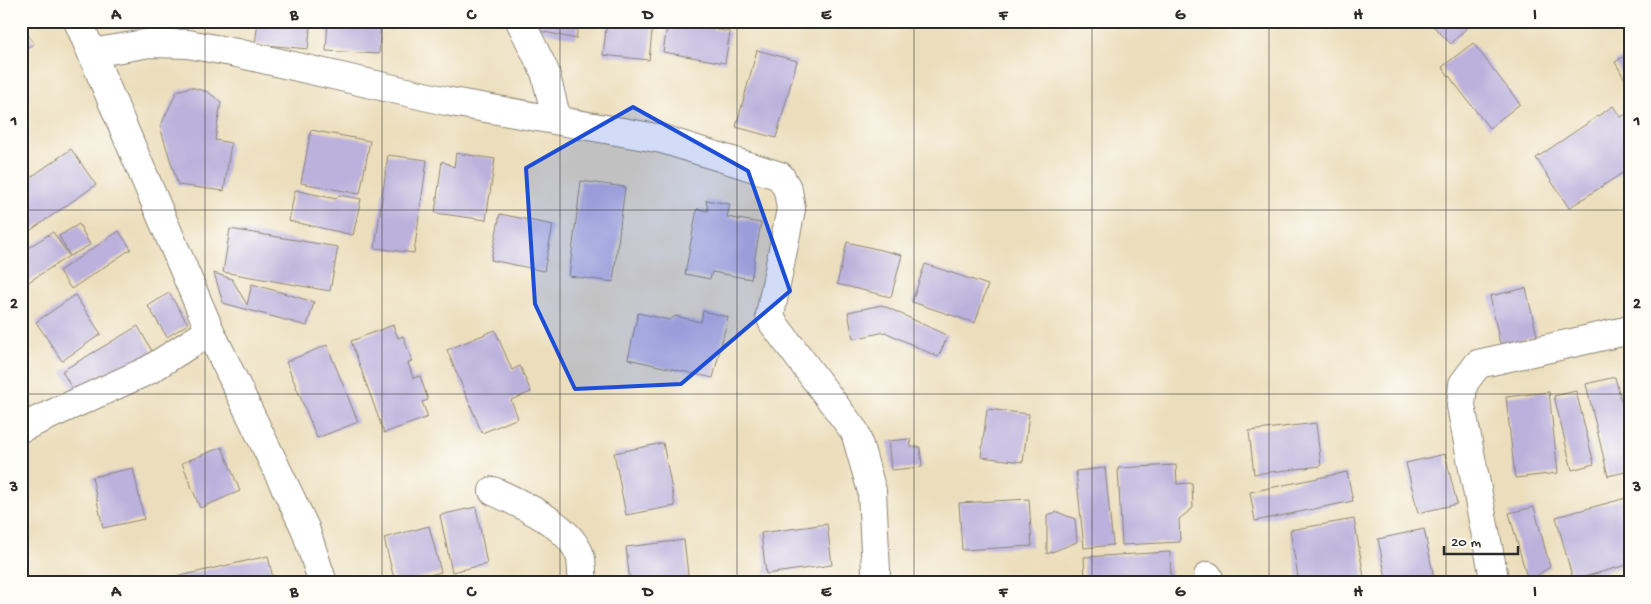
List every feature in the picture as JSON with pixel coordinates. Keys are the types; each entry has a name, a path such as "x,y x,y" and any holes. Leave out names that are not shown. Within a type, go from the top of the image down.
{"street":[{"path":"78,21 210,331 305,528 323,583"},
{"path":"520,21 545,72 557,120"},
{"path":"92,53 150,43 188,44 238,53 446,101 662,139 780,176 788,190 791,209 770,315 773,323 855,432 872,491 875,583"},
{"path":"1495,583 1461,406 1463,384 1478,364 1630,330"},
{"path":"21,428 149,370 210,331"},
{"path":"493,491 536,512 568,536 580,558 583,583"}],"highlighted area":[{"path":"633,107 748,171 790,291 681,384 575,389 535,304 526,168"}],"building":[{"path":"258,21 311,21 308,49 255,44"},
{"path":"328,21 381,21 379,54 326,51"},
{"path":"529,21 579,21 576,39 527,28"},
{"path":"607,21 653,21 649,60 603,55"},
{"path":"668,21 730,32 725,63 663,52"},
{"path":"1428,21 1473,21 1451,44"},
{"path":"21,24 34,44 21,51"},
{"path":"1473,43 1520,104 1489,128 1442,67"},
{"path":"757,50 797,61 776,138 736,127"},
{"path":"1630,53 1630,88 1615,62"},
{"path":"191,87 208,92 221,102 215,140 231,143 224,191 178,185 160,127 177,91"},
{"path":"1613,106 1621,117 1630,112 1630,168 1569,208 1536,158"},
{"path":"311,130 370,141 360,194 301,183"},
{"path":"71,149 96,185 21,237 21,184"},
{"path":"456,153 495,159 486,220 435,213 442,161 454,167"},
{"path":"388,155 427,160 414,253 375,248"},
{"path":"581,181 625,187 613,282 569,276"},
{"path":"295,190 336,199 339,195 361,199 353,235 289,221"},
{"path":"706,200 730,204 727,217 761,223 751,279 712,272 710,279 685,274 697,209 708,211"},
{"path":"500,214 553,225 544,271 491,260"},
{"path":"79,224 90,245 70,256 59,236"},
{"path":"230,229 338,247 330,291 223,272"},
{"path":"119,231 131,249 71,289 59,271"},
{"path":"53,232 69,256 27,283 21,273 21,252"},
{"path":"847,242 902,255 891,297 837,284"},
{"path":"925,264 988,285 975,323 912,302"},
{"path":"214,273 232,279 247,305 252,284 314,302 307,326 223,303"},
{"path":"1526,288 1537,336 1500,344 1490,296"},
{"path":"169,293 188,324 167,337 148,306"},
{"path":"75,295 101,334 62,361 36,322"},
{"path":"882,305 948,336 938,357 885,332 853,339 848,312"},
{"path":"703,311 728,317 713,378 628,359 638,313 670,320 675,316 701,322"},
{"path":"393,325 398,338 403,336 412,361 408,363 413,378 420,376 428,400 422,402 428,417 384,433 351,341"},
{"path":"138,326 154,355 78,399 62,371"},
{"path":"495,330 512,370 520,366 531,392 511,400 518,418 482,433 447,350"},
{"path":"327,345 358,422 317,438 286,362"},
{"path":"1615,377 1630,436 1630,471 1608,476 1586,384"},
{"path":"1576,391 1594,464 1572,470 1554,396"},
{"path":"1549,392 1558,473 1515,478 1506,397"},
{"path":"987,409 1029,414 1023,462 981,457"},
{"path":"1316,423 1321,466 1254,474 1249,431"},
{"path":"910,439 911,447 920,447 922,467 891,470 888,441"},
{"path":"663,443 675,506 626,515 614,453"},
{"path":"222,447 240,491 200,508 182,463"},
{"path":"1445,454 1457,504 1418,513 1406,463"},
{"path":"1176,465 1177,484 1192,483 1193,508 1179,519 1180,542 1122,545 1118,468"},
{"path":"133,468 144,519 103,528 92,477"},
{"path":"1105,468 1113,545 1084,548 1076,471"},
{"path":"1347,472 1353,501 1255,521 1250,492"},
{"path":"1630,497 1630,564 1573,580 1556,517"},
{"path":"1029,499 1032,546 962,550 959,503"},
{"path":"476,507 487,564 452,572 440,515"},
{"path":"1534,507 1550,567 1528,581 1509,513"},
{"path":"1057,512 1075,519 1077,542 1047,554 1047,515"},
{"path":"1354,519 1365,583 1299,583 1290,530"},
{"path":"827,524 832,565 766,574 761,533"},
{"path":"429,526 441,572 402,583 395,583 384,538"},
{"path":"1424,529 1435,583 1387,583 1378,539"},
{"path":"684,540 689,583 630,583 626,547"},
{"path":"1170,552 1171,583 1085,583 1084,557"},
{"path":"268,556 274,583 172,583 171,578"}]}
